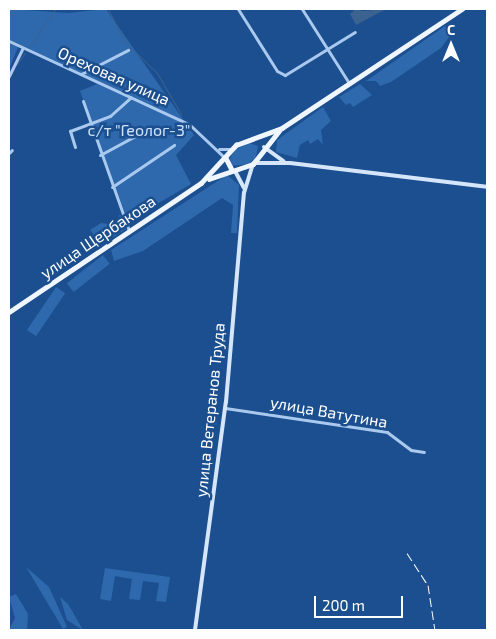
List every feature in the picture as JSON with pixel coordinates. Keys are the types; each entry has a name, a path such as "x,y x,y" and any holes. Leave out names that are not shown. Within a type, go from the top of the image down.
{"main road":[{"path":"254,164 264,147 282,128 462,9"},
{"path":"201,183 226,158 232,149 282,128"},
{"path":"272,138 274,156"},
{"path":"252,140 274,156 290,163"},
{"path":"226,158 244,192"},
{"path":"201,183 254,164 290,163 487,186"},
{"name":"улица Ветеранов Труда","path":"195,630 225,408 244,192 254,164"},
{"name":"улица Щербакова","path":"9,312 201,183"}],"street":[{"path":"238,9 277,71 285,75 355,32"},
{"path":"302,9 349,83"},
{"name":"Ореховая улица","path":"9,41 22,49 189,124 226,158"},
{"path":"9,76 22,49"},
{"path":"80,75 128,50"},
{"path":"75,147 70,131 110,116 131,97"},
{"path":"82,101 89,125 129,231"},
{"path":"100,155 150,128"},
{"path":"112,187 174,145"},
{"path":"218,149 232,149"},
{"name":"улица Ватутина","path":"225,408 387,432 410,450 424,452"}],"green space":[{"name":"с/т \"Геолог-3\"","path":"9,9 68,13 106,9 194,135 176,155 191,184 128,221 80,91 97,84 19,45 9,69"},
{"path":"445,26 452,33 441,48 391,82 380,86 376,81 366,81"},
{"path":"360,84 372,95 353,107 350,103 346,105 339,97"},
{"path":"323,107 331,121 321,130 323,145 318,139 310,144 308,140 300,145 297,158 276,152 277,140"},
{"path":"249,143 258,146 256,157 249,164 231,166 230,158 236,149"},
{"path":"227,175 239,185 237,233 231,233 233,205 222,198 143,251 114,261 111,250"},
{"path":"120,214 126,229 101,245 90,230 101,223 115,225"},
{"path":"103,255 110,264 74,292 67,283"},
{"path":"56,287 65,293 36,336 27,330"},
{"path":"208,417 217,420 213,451 205,448"},
{"path":"26,567 49,587 67,627 63,629"},
{"path":"105,568 170,577 166,602 156,601 159,583 143,581 140,600 129,599 132,579 115,576 111,601 100,599"},
{"path":"16,594 28,614 27,630 9,630 15,618 9,597"},
{"path":"60,597 68,604 83,630 67,620"}],"shaded area":[{"path":"356,9 363,11 386,9 356,25 350,14"}],"waterway":[{"path":"28,49 55,9"},
{"path":"108,9 124,41 157,73 181,114"},
{"path":"16,65 25,53"}],"railway":[{"path":"407,553 428,585 435,630"}]}
